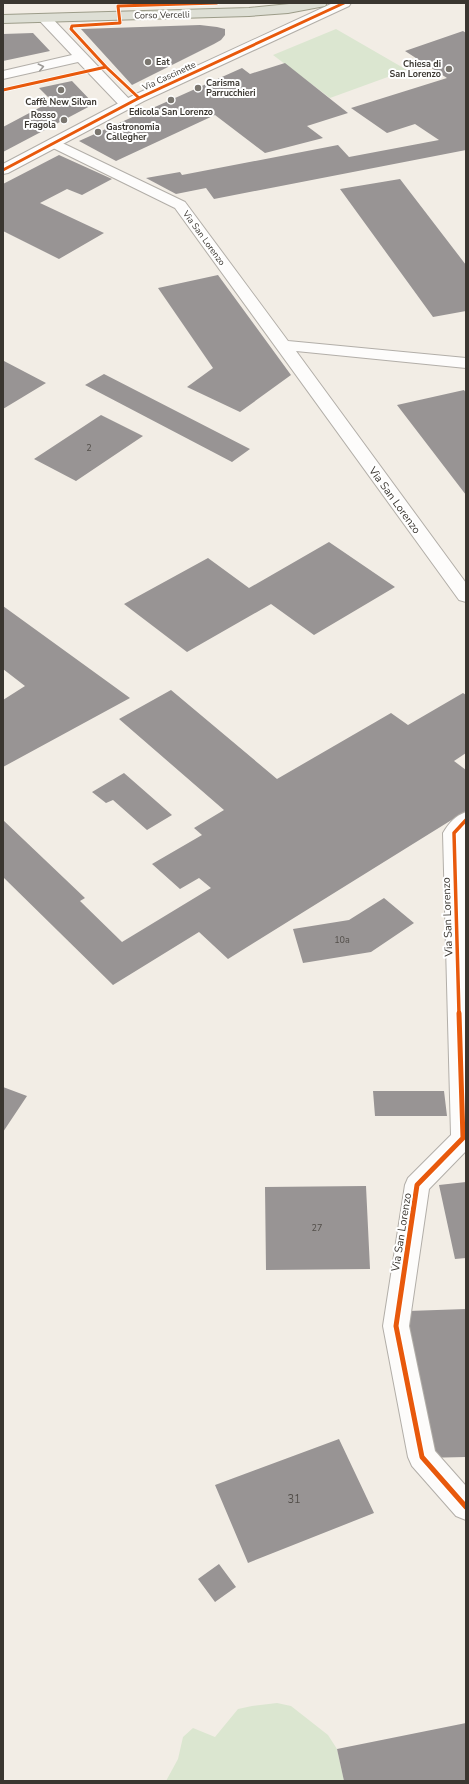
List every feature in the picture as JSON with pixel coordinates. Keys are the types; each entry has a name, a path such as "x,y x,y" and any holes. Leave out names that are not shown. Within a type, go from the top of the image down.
{"main road":[{"name":"Corso Vercelli","path":"3,19 249,12 288,9 320,3"}],"street":[{"name":"Via Cascinette","path":"3,170 127,105 344,3"},
{"path":"44,18 127,105"},
{"path":"3,75 82,57"},
{"name":"Via San Lorenzo","path":"54,143 180,205 466,596"},
{"path":"282,345 466,363"},
{"name":"Via San Lorenzo","path":"466,820 454,833 463,1138 417,1185 396,1326 422,1457 466,1507"}],"green space":[{"path":"336,29 407,70 330,98 273,55"},
{"path":"277,1703 291,1706 328,1735 337,1749 344,1781 166,1781 178,1759 183,1737 193,1728 215,1737 238,1709"}],"building":[{"path":"200,25 225,29 225,35 221,40 214,44 132,85 81,29"},
{"path":"463,31 466,33 466,150 214,199 206,188 176,194 146,178 180,172 182,175 338,145 349,157 439,140 415,124 387,133 351,108 447,78 405,51"},
{"path":"33,33 50,51 3,61 3,34"},
{"path":"285,63 348,113 307,126 323,138 265,153 215,115 116,161 79,141 242,68 250,74"},
{"path":"72,81 94,104 3,152 3,127 52,101 39,88"},
{"path":"59,155 112,179 82,195 67,189 40,203 104,233 59,259 3,231 3,184"},
{"path":"400,179 466,265 466,311 433,317 340,189"},
{"path":"218,275 291,375 240,412 187,387 213,368 158,288"},
{"path":"4,361 46,383 3,409 3,362"},
{"path":"104,374 250,449 232,462 85,385"},
{"path":"464,390 466,393 466,495 397,405"},
{"path":"101,415 143,436 76,481 34,459"},
{"path":"329,542 395,587 314,635 271,604 187,652 124,604 208,558 249,588"},
{"path":"3,606 130,698 3,767 3,700 25,686 3,669"},
{"path":"171,690 277,779 391,713 408,725 463,693 466,695 466,753 454,761 466,770 466,811 228,959 199,932 113,985 3,877 3,820 85,898 80,901 122,942 211,888 199,878 180,889 152,864 202,835 194,828 224,810 119,719"},
{"path":"124,773 172,815 147,830 113,800 106,803 92,792"},
{"path":"384,898 414,923 371,952 303,963 293,929 349,920"},
{"path":"3,1087 27,1096 3,1132"},
{"path":"373,1091 444,1091 447,1116 375,1116"},
{"path":"466,1182 466,1258 455,1259 439,1185"},
{"path":"366,1186 370,1269 266,1270 265,1187"},
{"path":"466,1309 466,1457 422,1458 408,1311"},
{"path":"339,1439 374,1513 248,1563 215,1485"},
{"path":"219,1564 236,1587 215,1602 198,1579"},
{"path":"466,1723 466,1781 344,1781 337,1749"}],"cycle path":[{"path":"139,98 106,67 71,29 72,26 120,23 118,6 217,3"},
{"path":"3,170 139,98 344,3"},
{"path":"3,90 106,67"},
{"path":"466,820 454,833 463,1138 417,1185 396,1326 422,1457 466,1507"}],"place":[{"name":"Eat","path":"148,62"},
{"name":"Chiesa di San Lorenzo","path":"449,69"},
{"name":"Carisma Parrucchieri","path":"198,88"},
{"name":"Caffè New Silvan","path":"61,90"},
{"name":"Edicola San Lorenzo","path":"171,100"},
{"name":"Rosso Fragola","path":"64,120"},
{"name":"Gastronomia Callegher","path":"98,132"}]}
